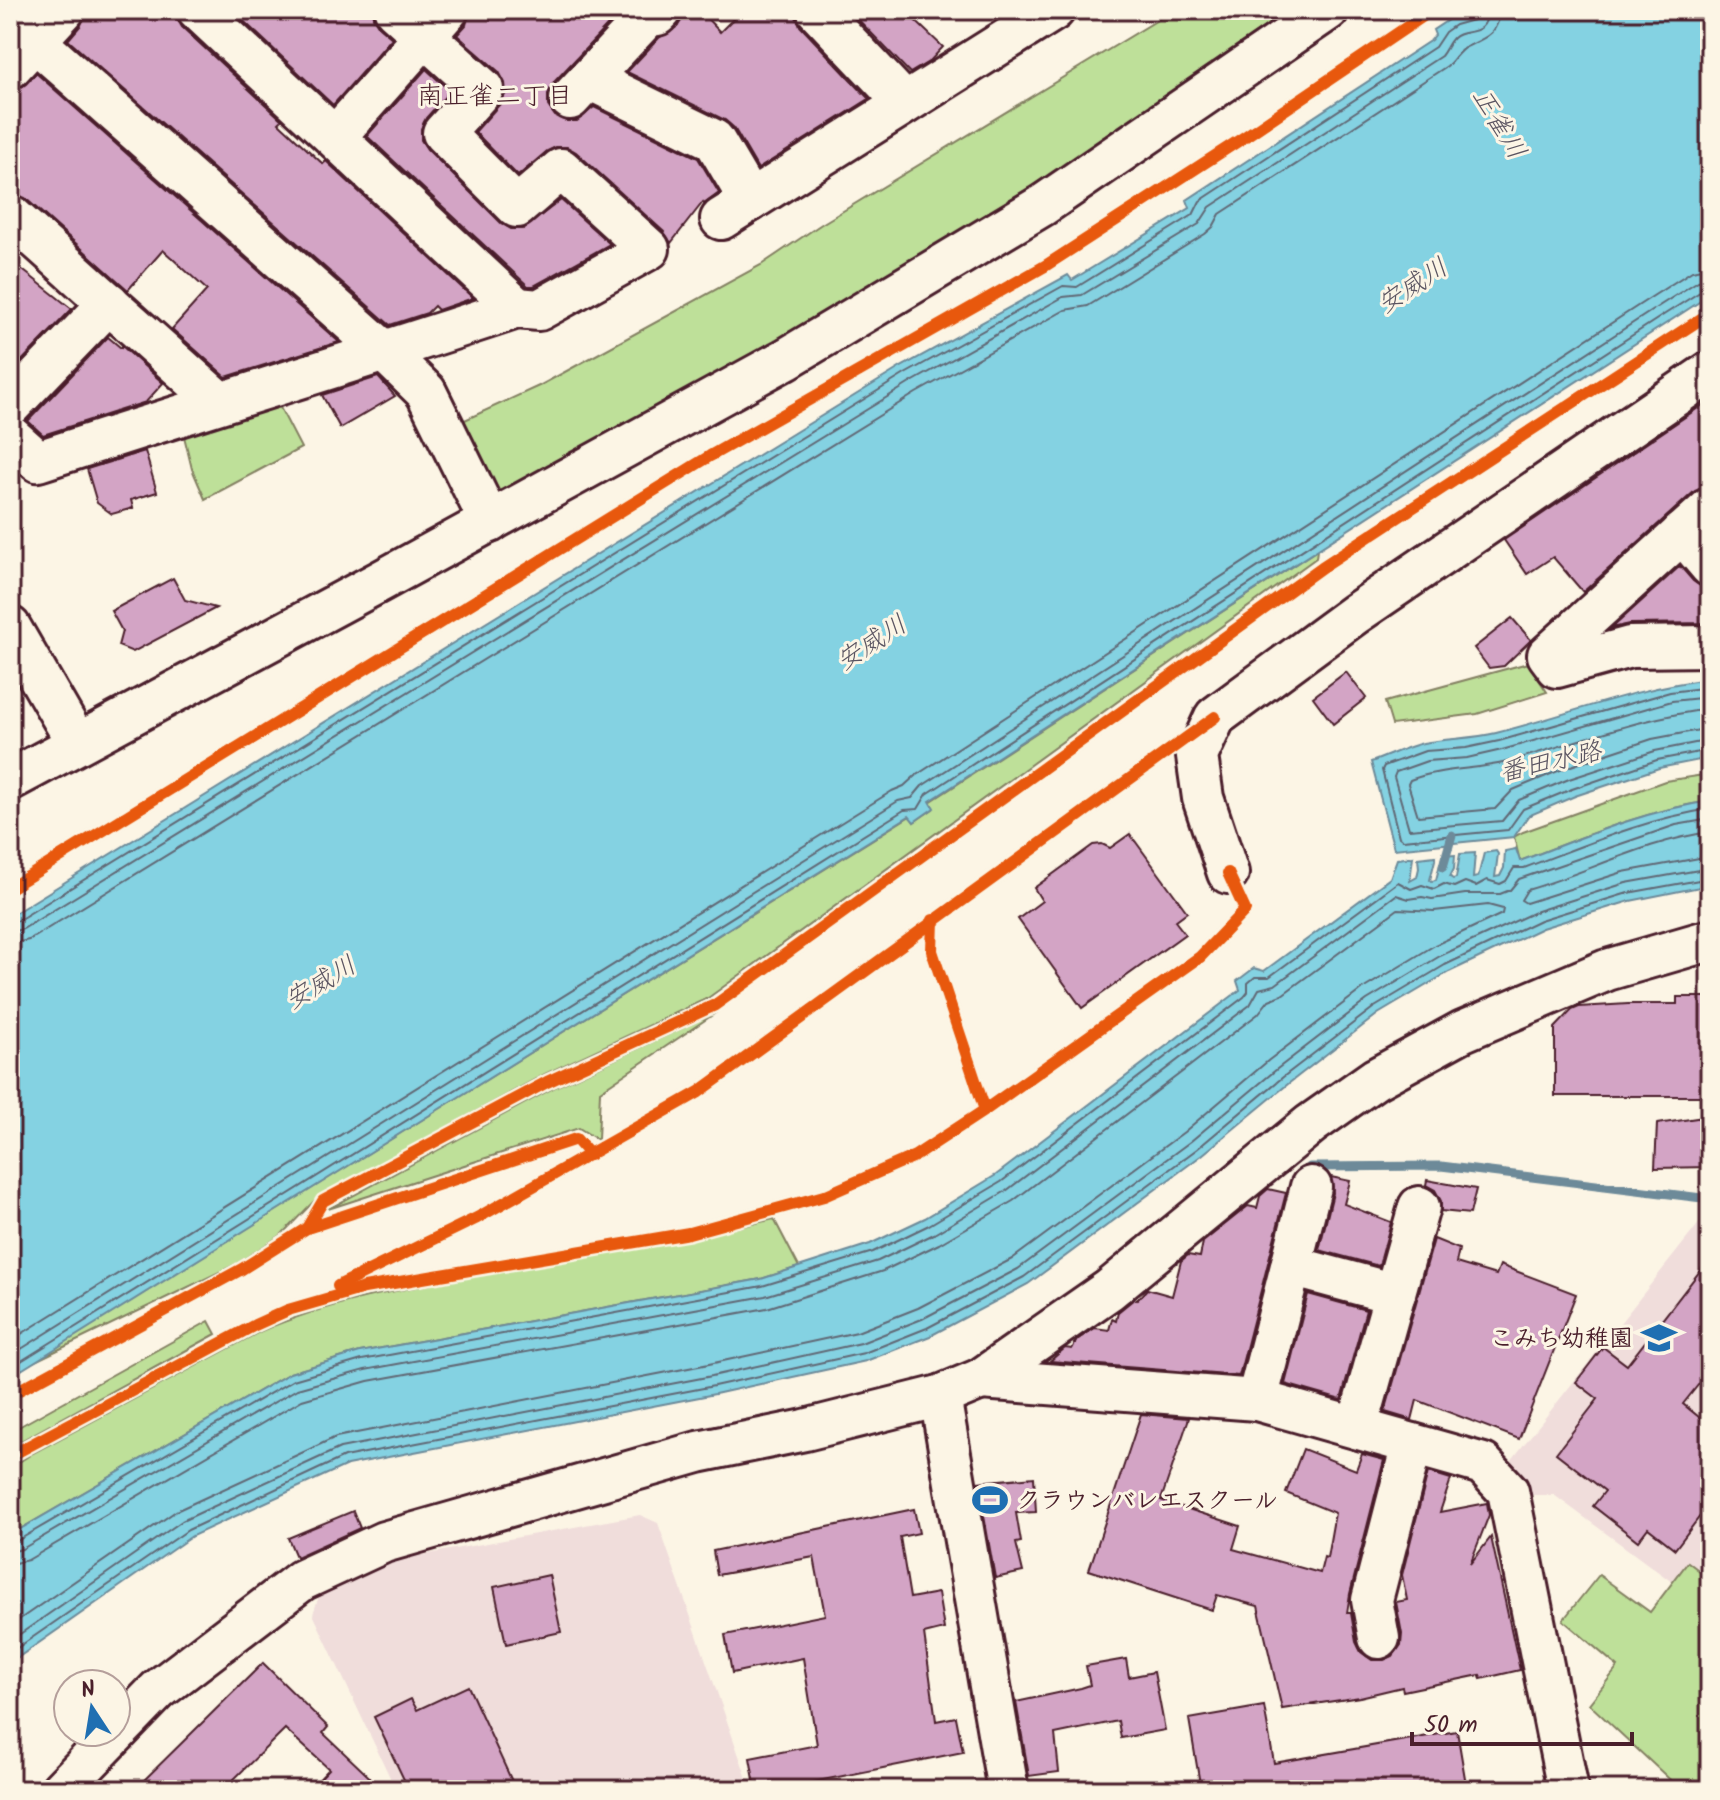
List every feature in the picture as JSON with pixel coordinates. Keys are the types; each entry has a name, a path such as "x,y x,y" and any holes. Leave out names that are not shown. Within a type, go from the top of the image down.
{"street":[{"path":"64,10 18,43 385,352 426,392 490,522"},
{"path":"198,10 517,308"},
{"path":"10,436 38,461 517,308 539,310 649,249 561,169 517,207 443,133 483,89 437,24 395,10"},
{"path":"650,12 580,89 714,140 727,138 735,210 1054,10"},
{"path":"10,780 786,359 1043,205 1328,10"},
{"path":"824,13 905,103"},
{"path":"335,137 437,24"},
{"path":"14,227 109,303 219,402"},
{"path":"10,406 109,303"},
{"path":"1228,873 1203,798 1197,756 1215,717 1355,614 1710,372"},
{"path":"1710,566 1696,521 1548,655 1557,667 1630,647 1710,646"},
{"path":"10,627 77,743"},
{"path":"61,1790 158,1690 302,1580 384,1542 698,1452 805,1430 940,1396 981,1379 1109,1290 1311,1124 1375,1079 1463,1031 1607,970 1710,940"},
{"path":"1257,1400 1311,1187"},
{"path":"1357,1428 1419,1207"},
{"path":"1291,1266 1395,1294"},
{"path":"981,1379 1257,1400 1483,1464 1508,1491 1568,1790"},
{"path":"940,1396 1008,1790"},
{"path":"1379,1638 1372,1600 1412,1444"}],"shaded area":[{"name":"こみち幼稚園","path":"1708,1212 1710,1579 1688,1562 1672,1582 1554,1495 1529,1495 1510,1462"},
{"path":"640,1515 658,1523 751,1790 396,1790 313,1614 319,1596 378,1563"}],"green space":[{"path":"1174,10 1289,10 1077,158 818,318 496,496 456,424 541,385 761,265 820,225"},
{"path":"273,394 301,448 205,499 192,469 182,428"},
{"path":"1317,550 1316,558 708,998 545,1074 319,1196 281,1235 236,1264 31,1363 910,816 914,822 933,809 930,802"},
{"path":"1528,663 1547,692 1477,714 1392,725 1385,702"},
{"path":"1710,774 1710,801 1637,818 1520,861 1514,837 1523,832 1665,781"},
{"path":"717,1012 600,1091 598,1140 579,1128 328,1209 553,1088"},
{"path":"774,1219 799,1267 761,1279 360,1352 290,1373 10,1535 10,1468 259,1332 316,1311 375,1295"},
{"path":"209,1321 216,1334 10,1447 10,1432"},
{"path":"1688,1562 1710,1579 1710,1790 1681,1790 1589,1704 1618,1667 1563,1620 1599,1575 1650,1612"}],"water":[{"path":"1478,10 1710,10 1710,295 930,801 934,808 914,822 909,816 10,1377 10,916 901,367 1068,275 1072,280 1190,208 1187,200 1431,40 1435,35 1433,30 1457,14 1460,18"},
{"name":"番田水路","path":"1710,679 1710,758 1659,768 1575,796 1528,816 1514,837 1394,849 1371,762 1423,743 1496,733 1655,688"},
{"path":"1710,801 1710,885 1630,901 1542,928 1449,972 1378,1014 1202,1155 1028,1284 930,1336 866,1361 715,1394 347,1465 192,1536 10,1663 10,1535 290,1373 360,1352 761,1279 870,1244 925,1218 996,1175 1240,990 1237,981 1254,968 1264,971 1390,878 1397,859 1413,857 1410,881 1417,877 1418,858 1436,856 1432,881 1436,880 1442,856 1455,855 1450,877 1453,879 1456,878 1460,854 1475,853 1473,878 1478,877 1484,853 1496,851 1495,877 1500,876 1504,868 1505,851 1516,849 1520,861 1637,818"}],"building":[{"path":"86,10 176,10 182,27 282,120 279,123 323,164 326,161 473,298 438,310 434,306 427,313 390,325 68,40 81,25"},
{"path":"232,10 373,10 373,18 379,27 392,38 333,105"},
{"path":"470,10 621,11 553,83 548,106 555,116 566,121 577,121 594,107 698,158 719,193 703,202 671,243 664,232 567,147 547,151 518,176 475,132 506,93 499,72 457,35 466,25"},
{"path":"684,10 699,10 720,32 742,10 795,10 800,26 869,99 758,169 734,128 725,120 627,72 659,38 678,26"},
{"path":"849,10 904,10 943,47 930,61 910,73"},
{"path":"426,69 450,91 426,118 421,129 421,140 501,223 511,229 523,229 561,200 610,244 534,286 528,286 367,136"},
{"path":"36,73 339,342 226,377 172,329 207,290 163,250 128,290 25,198 10,193 10,90 17,90"},
{"path":"10,260 72,309 10,373"},
{"path":"108,337 163,383 146,402 43,435 28,421"},
{"path":"378,377 395,396 340,428 322,395"},
{"path":"1710,400 1710,486 1695,491 1583,592 1553,557 1527,574 1504,540"},
{"path":"145,451 157,492 131,500 133,508 112,514 97,503 87,469"},
{"path":"1680,566 1693,581 1710,588 1710,623 1630,624 1612,628"},
{"path":"173,578 185,600 216,608 133,652 118,646 122,631 111,611"},
{"path":"1512,618 1531,640 1504,666 1489,668 1474,648"},
{"path":"1346,672 1366,698 1333,724 1313,697"},
{"path":"1130,834 1187,912 1175,921 1185,934 1082,1008 1018,919 1042,901 1034,888 1093,845 1102,844 1110,848"},
{"path":"1677,997 1710,997 1710,1096 1555,1096 1555,1028 1572,1010 1628,1004 1677,1004"},
{"path":"1710,1116 1710,1167 1655,1168 1657,1124"},
{"path":"1331,1177 1350,1181 1344,1204 1391,1222 1379,1266 1319,1250 1333,1193"},
{"path":"1427,1180 1476,1189 1470,1214 1441,1211 1441,1201 1435,1190 1426,1185"},
{"path":"1268,1189 1286,1193 1239,1376 1050,1361 1065,1348 1072,1349 1077,1340 1095,1328 1109,1330 1118,1312 1134,1299 1137,1300 1147,1289 1172,1296 1181,1261 1188,1255 1200,1257 1203,1242 1248,1206 1257,1208 1260,1196"},
{"path":"1434,1239 1459,1249 1456,1263 1496,1275 1500,1265 1576,1294 1519,1439 1417,1400 1412,1420 1385,1412"},
{"name":"こみち幼稚園","path":"1710,1258 1710,1370 1683,1404 1710,1426 1710,1503 1675,1549 1648,1528 1638,1541 1593,1506 1605,1491 1556,1453 1598,1399 1576,1382 1603,1347 1627,1365"},
{"path":"1308,1294 1366,1310 1341,1400 1285,1384"},
{"path":"1141,1414 1189,1418 1161,1500 1240,1526 1233,1549 1320,1573 1324,1557 1327,1558 1335,1513 1286,1493 1303,1449 1356,1470 1362,1454 1384,1460 1347,1613 1351,1613 1361,1652 1372,1660 1393,1656 1401,1645 1396,1602 1407,1600 1402,1575 1428,1472 1451,1479 1440,1512 1487,1503 1489,1515 1470,1564 1491,1537 1520,1670 1481,1679 1480,1675 1403,1691 1402,1687 1282,1709 1258,1606 1217,1595 1212,1610 1089,1570"},
{"path":"1034,1477 1036,1512 1016,1513 1021,1542 1016,1543 1023,1572 995,1578 978,1482"},
{"path":"914,1509 919,1533 900,1537 910,1598 938,1593 944,1629 924,1634 936,1721 956,1717 963,1752 773,1790 756,1790 750,1758 817,1745 803,1658 732,1673 725,1635 825,1615 814,1557 717,1575 713,1551"},
{"path":"353,1511 360,1528 296,1557 288,1538"},
{"path":"549,1575 561,1632 506,1644 494,1587"},
{"path":"1126,1659 1129,1677 1154,1672 1165,1730 1121,1738 1118,1721 1055,1734 1059,1772 1029,1776 1016,1702 1090,1685 1086,1666"},
{"path":"263,1663 328,1727 323,1733 383,1790 309,1790 329,1769 285,1729 223,1790 134,1790"},
{"path":"468,1686 516,1790 409,1790 374,1717 411,1699 417,1710"},
{"path":"1264,1706 1274,1763 1457,1731 1467,1790 1201,1790 1189,1719"}],"waterway":[{"path":"1443,867 1452,835"},
{"path":"1310,1167 1441,1166 1710,1199"}],"cycle path":[{"path":"10,888 710,456 1045,266 1246,136 1432,10"},
{"path":"307,1228 323,1201 547,1082 715,1005 1322,567 1710,313"},
{"path":"338,1286 477,1218 699,1092 1215,717"},
{"path":"10,1456 288,1310 364,1288 689,1233 824,1196 915,1156 1200,957 1245,910 1228,873"},
{"path":"933,920 932,951 985,1110"},
{"path":"10,1395 242,1269 307,1228 576,1139 590,1155"}],"place":[{"name":"こみち幼稚園","path":"1659,1338"},
{"name":"クラウンバレエスクール","path":"990,1500"}],"district":[{"name":"南正雀二丁目","path":"495,95"}],"water label":[{"name":"正雀川","path":"1500,123"},
{"name":"安威川","path":"1412,285"},
{"name":"安威川","path":"871,642"},
{"name":"安威川","path":"320,982"}]}
